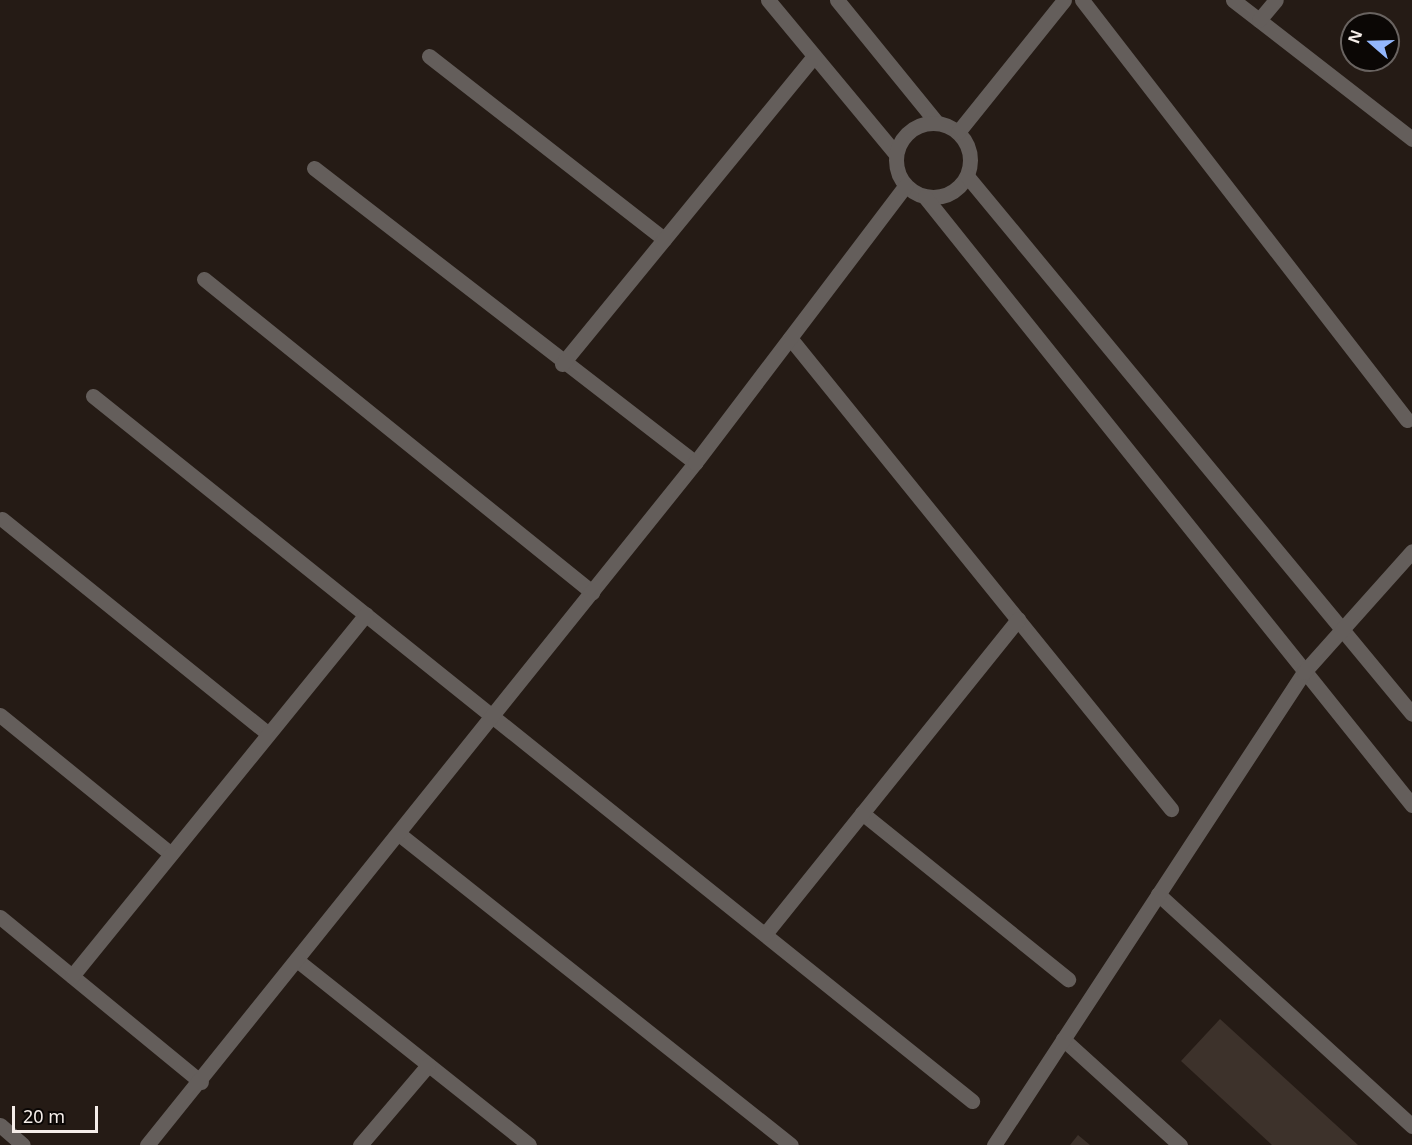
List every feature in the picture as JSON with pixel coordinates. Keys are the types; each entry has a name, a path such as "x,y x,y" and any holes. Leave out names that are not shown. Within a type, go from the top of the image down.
{"street":[{"path":"768,0 896,154 905,186 925,197 1412,805"},
{"path":"837,0 936,122 958,132 970,152 967,176 950,194 925,197"},
{"path":"958,132 1064,0"},
{"path":"1082,0 1407,420"},
{"path":"1233,0 1412,139"},
{"path":"1259,20 1276,0"},
{"path":"429,56 664,239"},
{"path":"562,364 814,56"},
{"path":"896,154 915,127 936,122"},
{"path":"314,168 562,364 695,463"},
{"path":"967,176 1412,714"},
{"path":"147,1145 201,1082 695,463 905,186"},
{"path":"204,279 592,592"},
{"path":"790,338 1171,809"},
{"path":"93,396 972,1101"},
{"path":"2,519 268,734"},
{"path":"994,1145 1304,672 1412,552"},
{"path":"72,976 366,614"},
{"path":"765,934 1018,619"},
{"path":"0,715 171,854"},
{"path":"862,813 1068,979"},
{"path":"399,834 790,1145"},
{"path":"1158,894 1412,1126"},
{"path":"0,917 201,1082"},
{"path":"298,961 529,1145"},
{"path":"1063,1039 1180,1145"},
{"path":"360,1145 428,1065"},
{"path":"0,1125 23,1145"}],"building":[{"path":"1220,1019 1358,1145 1272,1145 1181,1061"},
{"path":"1078,1135 1090,1145 1070,1145"}]}
